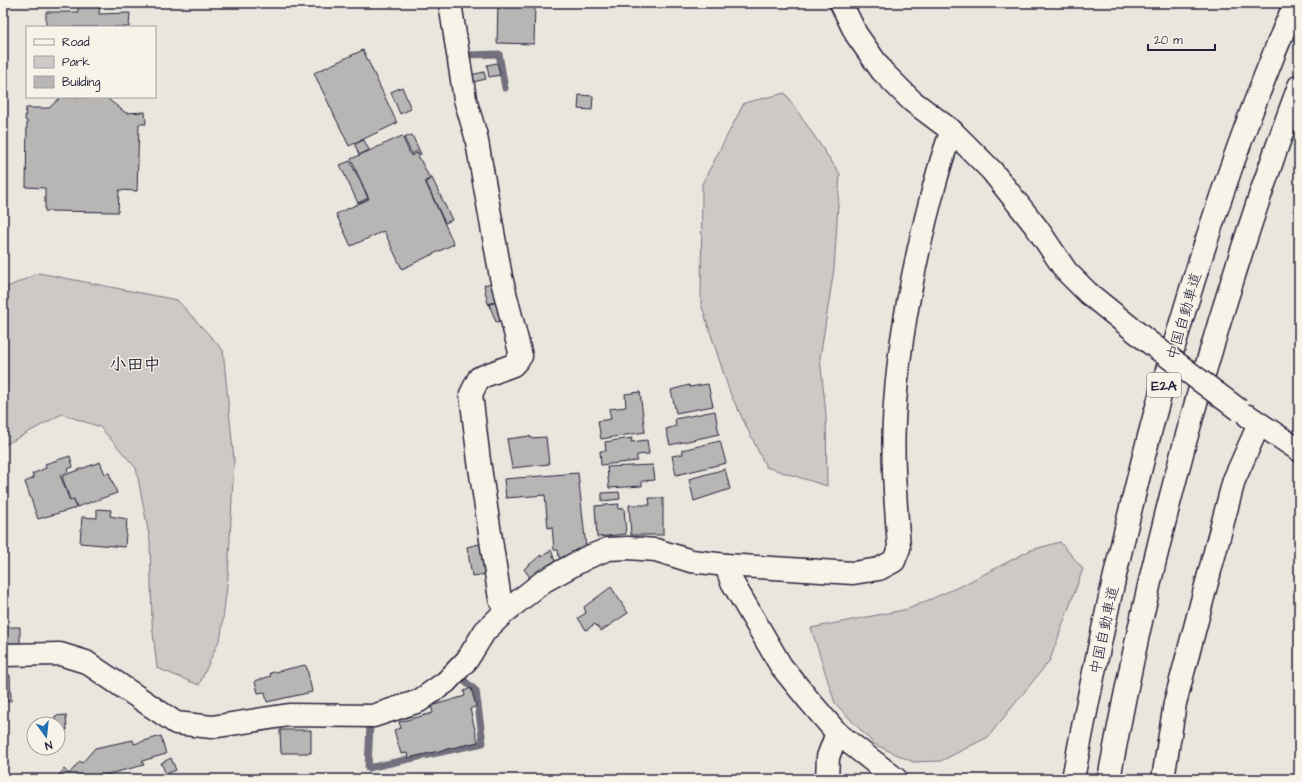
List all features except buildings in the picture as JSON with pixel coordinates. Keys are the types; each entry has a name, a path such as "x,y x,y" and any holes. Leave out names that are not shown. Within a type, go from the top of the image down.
{"main road":[{"path":"450,3 465,99 476,136 500,277 521,356 513,365 479,378 471,394 479,461 500,599 506,611"},
{"path":"841,3 856,34 882,70 912,101 952,131 992,171 1037,228 1066,271 1088,293 1146,340 1239,410 1299,450"},
{"name":"中国自動車道","path":"1073,779 1115,578 1154,418 1195,277 1240,145 1295,3"},
{"name":"E2A","path":"1109,779 1150,577 1187,429 1226,296 1273,156 1299,86"},
{"path":"3,655 60,654 86,662 176,723 212,727 289,715 373,716 419,701 446,682 467,660 485,631 506,611 544,581 586,558 608,550 628,548 656,550 691,560 726,565 853,573 879,569 894,561 899,548 894,458 894,421 900,350 918,251 944,149 952,131"},
{"path":"1163,779 1175,704 1232,488 1259,424"},
{"path":"726,565 731,580 781,666 836,733 896,779"},
{"path":"828,779 828,757 836,733"}],"green space":[{"path":"785,93 840,174 834,269 820,358 826,414 827,486 766,467 730,393 701,304 702,184 744,103"},
{"path":"39,273 177,300 223,350 234,460 228,577 221,636 199,685 157,668 152,623 150,540 136,468 100,427 62,414 3,446 3,289"},
{"path":"1060,542 1083,569 1050,660 988,737 941,761 913,762 874,744 835,703 811,628 908,609 963,585 1031,550"}],"waterway":[{"path":"466,55 499,54 505,88"},
{"path":"370,723 368,768 483,743 476,691 461,678"}],"district":[{"name":"小田中","path":"135,364"}]}
